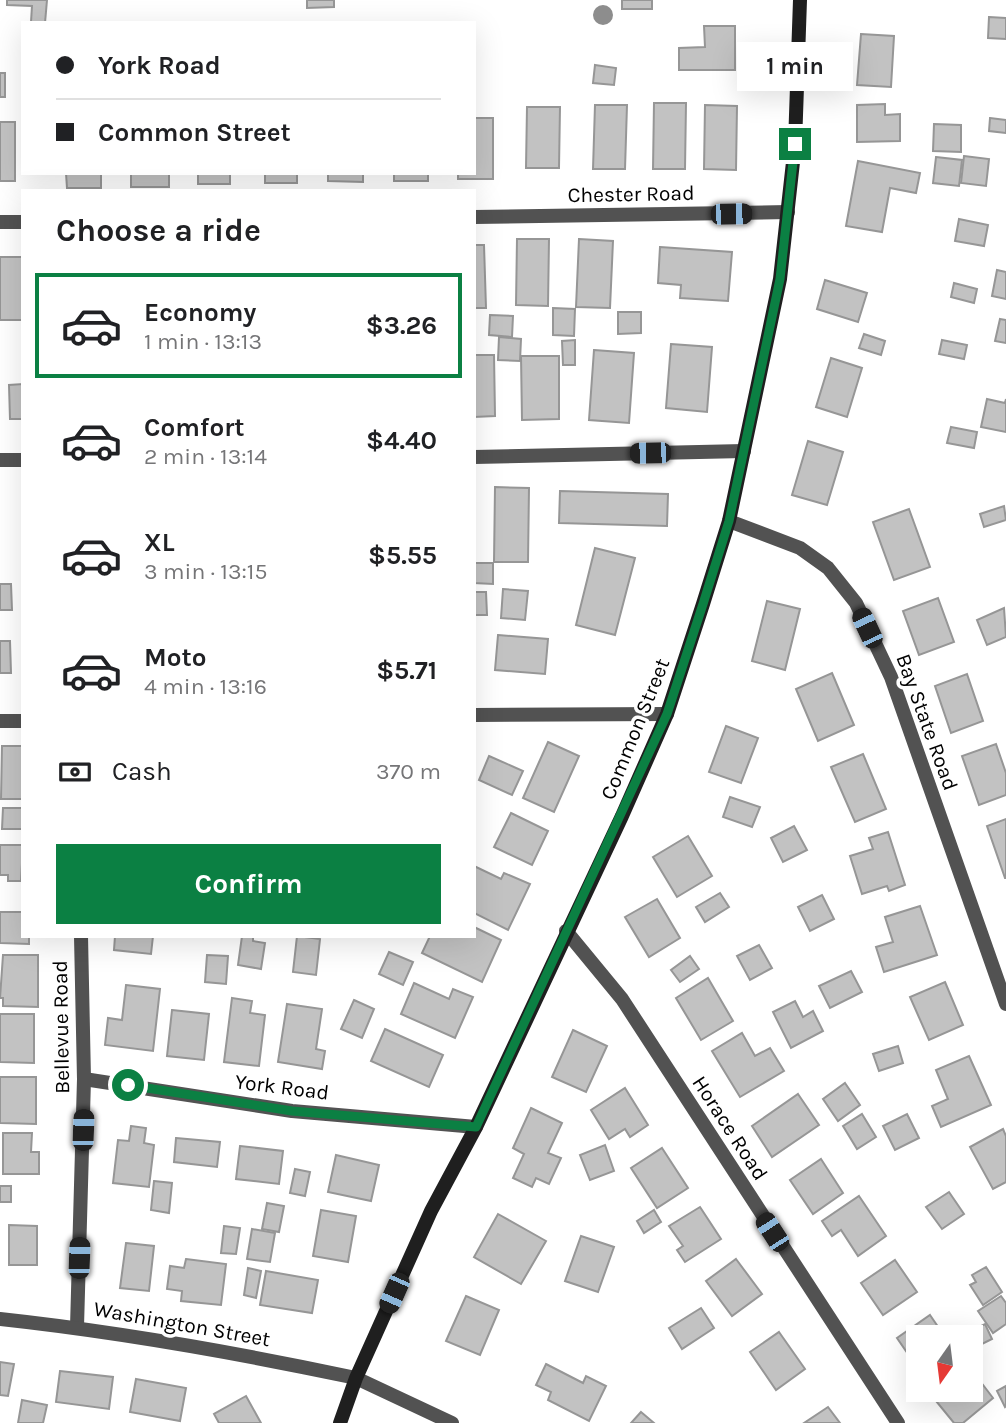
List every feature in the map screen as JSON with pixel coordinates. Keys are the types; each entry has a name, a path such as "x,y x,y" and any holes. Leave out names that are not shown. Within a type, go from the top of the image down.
{"main road":[{"name":"Common Street","path":"340,1423 356,1378 431,1211 476,1127 667,714 729,521 780,279 797,107 800,0"}],"street":[{"name":"Chester Road","path":"476,217 788,212"},
{"path":"0,222 21,222"},
{"path":"476,457 744,451"},
{"path":"0,460 21,460"},
{"name":"Bay State Road","path":"729,521 800,548 828,569 856,603 891,677 1006,1004"},
{"path":"476,715 667,714"},
{"path":"0,721 21,720"},
{"name":"Horace Road","path":"566,931 622,999 898,1423"},
{"name":"Bellevue Road","path":"77,1327 84,1079 81,938"},
{"name":"York Road","path":"84,1079 292,1111 476,1127"},
{"name":"Washington Street","path":"0,1319 77,1327 258,1357 356,1378 452,1423"}],"building":[{"path":"7,0 47,0 45,21 31,21 32,6 7,5"},
{"path":"307,0 334,0 334,7 307,8"},
{"path":"622,0 652,0 652,9 622,9"},
{"path":"989,17 1006,18 1006,39 988,38"},
{"path":"704,26 735,26 735,70 679,70 679,48 705,47"},
{"path":"861,34 894,36 891,87 857,85"},
{"path":"595,65 616,68 614,85 593,83"},
{"path":"0,73 5,73 5,97 0,97"},
{"path":"654,103 686,103 685,169 653,169"},
{"path":"885,104 885,115 900,114 900,141 857,142 857,105"},
{"path":"595,105 627,105 625,169 593,169"},
{"path":"705,105 737,106 736,170 704,169"},
{"path":"527,107 560,107 559,168 526,168"},
{"path":"476,118 493,118 493,179 458,179 458,175 476,175"},
{"path":"990,118 1006,120 1006,133 989,131"},
{"path":"0,122 15,122 15,181 0,181"},
{"path":"934,124 961,125 961,152 933,151"},
{"path":"964,156 989,159 986,186 961,183"},
{"path":"936,157 962,160 959,186 933,183"},
{"path":"858,161 920,173 916,193 890,188 882,232 846,226"},
{"path":"66,175 101,175 101,188 67,188"},
{"path":"131,175 169,175 169,187 131,187"},
{"path":"198,175 230,175 230,184 198,184"},
{"path":"265,175 297,175 297,183 265,183"},
{"path":"328,175 363,175 363,182 328,181"},
{"path":"394,175 428,175 428,181 394,181"},
{"path":"959,219 988,225 984,246 955,241"},
{"path":"517,239 549,239 548,306 516,305"},
{"path":"579,239 613,241 610,308 576,307"},
{"path":"476,245 484,245 486,308 476,308"},
{"path":"660,247 732,252 728,301 680,298 681,285 658,283"},
{"path":"0,257 21,257 21,320 0,320"},
{"path":"997,270 1006,272 1006,299 992,296"},
{"path":"825,280 867,293 858,322 817,309"},
{"path":"954,283 977,289 974,303 951,297"},
{"path":"553,308 575,309 574,336 553,335"},
{"path":"618,312 641,312 641,333 618,334"},
{"path":"490,315 513,316 512,337 489,335"},
{"path":"1000,319 1006,320 1006,343 995,341"},
{"path":"864,334 885,341 881,355 859,348"},
{"path":"499,337 521,339 520,361 498,360"},
{"path":"575,340 575,365 563,365 562,341"},
{"path":"942,340 967,345 964,359 939,354"},
{"path":"671,344 712,347 707,412 666,408"},
{"path":"594,350 634,353 629,423 589,420"},
{"path":"476,355 494,355 495,416 476,417"},
{"path":"521,356 559,356 559,419 522,420"},
{"path":"831,358 862,368 847,417 816,407"},
{"path":"21,384 21,419 10,419 9,385"},
{"path":"987,399 1005,403 1006,399 1006,432 981,427"},
{"path":"951,427 977,432 974,448 947,443"},
{"path":"808,441 843,452 827,505 792,495"},
{"path":"495,487 529,488 528,562 494,562"},
{"path":"560,491 668,494 667,526 559,523"},
{"path":"1004,506 1006,520 984,527 980,514"},
{"path":"909,509 930,567 894,580 873,522"},
{"path":"595,548 635,558 615,635 576,625"},
{"path":"476,563 493,563 493,584 476,583"},
{"path":"0,584 11,584 12,610 0,610"},
{"path":"503,589 528,591 525,620 501,618"},
{"path":"476,592 486,592 487,615 476,615"},
{"path":"938,598 954,642 919,655 903,611"},
{"path":"767,601 800,609 785,670 752,661"},
{"path":"1004,608 1006,637 987,645 977,620"},
{"path":"498,635 548,639 545,674 495,670"},
{"path":"0,641 10,641 11,673 0,673"},
{"path":"832,673 854,725 818,741 796,689"},
{"path":"967,674 983,721 951,733 935,686"},
{"path":"726,726 758,738 741,783 709,772"},
{"path":"548,742 579,756 554,812 523,798"},
{"path":"996,744 1006,773 1006,795 979,805 962,756"},
{"path":"2,746 21,746 21,799 1,799"},
{"path":"863,754 886,809 855,822 831,767"},
{"path":"489,756 523,771 512,795 479,780"},
{"path":"730,797 760,807 752,827 723,817"},
{"path":"3,808 21,808 21,829 2,829"},
{"path":"511,813 548,831 532,865 494,847"},
{"path":"1006,819 1006,878 1005,878 987,826"},
{"path":"794,826 807,850 783,862 771,838"},
{"path":"888,832 905,885 889,891 887,886 862,894 850,856 873,849 869,838"},
{"path":"688,836 712,876 677,897 653,857"},
{"path":"0,845 21,845 21,881 8,881 8,875 0,875"},
{"path":"476,867 501,879 504,873 530,884 508,930 476,914"},
{"path":"720,893 729,907 705,922 696,907"},
{"path":"822,895 834,919 810,931 798,907"},
{"path":"657,899 680,938 649,957 625,917"},
{"path":"920,906 937,955 884,972 876,947 893,942 885,917"},
{"path":"0,912 21,912 21,938 29,938 29,944 0,943"},
{"path":"476,928 501,940 482,982 422,953 429,938 476,938"},
{"path":"115,938 153,938 151,954 114,950"},
{"path":"242,938 253,938 253,941 265,943 261,969 238,965"},
{"path":"297,938 320,939 316,975 293,972"},
{"path":"759,945 772,968 750,980 737,956"},
{"path":"389,952 413,962 403,985 379,974"},
{"path":"3,955 38,955 38,1007 3,1006 3,998 0,998"},
{"path":"207,955 228,956 226,984 205,982"},
{"path":"690,956 699,969 680,982 671,970"},
{"path":"851,971 862,992 830,1008 819,986"},
{"path":"708,978 733,1021 701,1040 676,998"},
{"path":"945,982 963,1025 929,1040 910,997"},
{"path":"414,983 449,999 453,989 473,997 455,1038 401,1014"},
{"path":"126,985 160,989 153,1051 105,1045 108,1018 122,1020"},
{"path":"232,998 252,1001 250,1013 265,1015 259,1066 224,1062"},
{"path":"354,1000 374,1009 362,1038 341,1029"},
{"path":"795,1001 803,1017 813,1011 823,1031 791,1048 773,1012"},
{"path":"287,1004 322,1009 316,1049 325,1051 322,1069 278,1062"},
{"path":"172,1010 209,1014 204,1060 167,1056"},
{"path":"0,1014 34,1014 34,1063 0,1062"},
{"path":"385,1029 443,1055 429,1087 371,1061"},
{"path":"573,1030 607,1046 586,1092 552,1077"},
{"path":"742,1033 755,1056 770,1048 784,1071 740,1097 712,1051"},
{"path":"898,1046 903,1063 879,1071 873,1054"},
{"path":"969,1056 991,1105 941,1127 932,1106 948,1099 936,1070"},
{"path":"0,1077 36,1077 36,1124 0,1123"},
{"path":"845,1083 860,1105 838,1121 823,1099"},
{"path":"625,1088 648,1125 630,1137 625,1129 609,1139 591,1110"},
{"path":"798,1094 819,1125 772,1157 752,1126"},
{"path":"531,1108 562,1123 548,1153 561,1158 549,1184 536,1178 532,1187 513,1178 524,1154 513,1148"},
{"path":"862,1114 876,1137 857,1149 843,1126"},
{"path":"907,1114 919,1138 895,1150 883,1126"},
{"path":"131,1126 146,1128 144,1143 154,1145 149,1187 113,1183 118,1140 129,1141"},
{"path":"1003,1129 1006,1136 1006,1182 993,1189 970,1147"},
{"path":"3,1133 32,1133 31,1152 39,1152 39,1174 3,1174"},
{"path":"176,1138 220,1142 217,1167 174,1162"},
{"path":"605,1145 614,1171 590,1180 580,1155"},
{"path":"240,1146 283,1151 279,1184 236,1179"},
{"path":"662,1148 688,1188 657,1208 631,1168"},
{"path":"336,1155 379,1165 371,1201 328,1192"},
{"path":"821,1159 843,1193 813,1214 790,1180"},
{"path":"295,1169 310,1172 305,1196 290,1193"},
{"path":"154,1181 172,1183 169,1213 151,1210"},
{"path":"0,1186 11,1186 11,1202 0,1202"},
{"path":"949,1192 964,1214 942,1229 926,1207"},
{"path":"859,1196 886,1236 858,1256 841,1230 832,1236 822,1221"},
{"path":"267,1203 284,1206 279,1232 262,1229"},
{"path":"700,1207 721,1239 685,1262 677,1250 683,1246 669,1226"},
{"path":"321,1210 356,1216 348,1262 313,1256"},
{"path":"654,1210 661,1222 644,1233 637,1221"},
{"path":"498,1214 546,1241 521,1284 474,1257"},
{"path":"9,1225 37,1226 37,1265 9,1265"},
{"path":"224,1226 240,1228 236,1254 221,1253"},
{"path":"252,1229 275,1233 270,1262 247,1259"},
{"path":"581,1236 614,1247 598,1292 565,1281"},
{"path":"126,1243 154,1246 149,1291 120,1288"},
{"path":"186,1259 226,1264 221,1305 181,1301 182,1291 167,1289 170,1266 184,1268"},
{"path":"736,1259 762,1294 732,1316 706,1281"},
{"path":"895,1260 917,1292 883,1315 861,1283"},
{"path":"986,1267 1002,1292 983,1305 970,1285 976,1282 972,1275"},
{"path":"248,1268 261,1271 256,1298 244,1295"},
{"path":"266,1271 318,1280 312,1313 260,1305"},
{"path":"466,1296 499,1310 480,1355 446,1341"},
{"path":"1001,1296 1006,1303 1006,1324 993,1333 978,1311"},
{"path":"701,1308 714,1328 682,1349 669,1328"},
{"path":"930,1315 937,1325 916,1325"},
{"path":"985,1324 992,1339 984,1343 984,1325"},
{"path":"779,1332 805,1369 776,1390 750,1352"},
{"path":"906,1332 906,1351 897,1338"},
{"path":"0,1362 14,1364 8,1396 0,1395"},
{"path":"546,1364 583,1383 586,1376 606,1386 589,1421 548,1400 551,1392 536,1385"},
{"path":"60,1371 113,1377 109,1409 56,1402"},
{"path":"136,1379 186,1388 180,1421 130,1412"},
{"path":"984,1386 993,1398 963,1423 954,1423 937,1402 984,1402"},
{"path":"1006,1386 1006,1406 1005,1407 997,1391"},
{"path":"246,1396 261,1423 219,1423 214,1414"},
{"path":"22,1400 47,1405 43,1423 18,1423"},
{"path":"828,1407 840,1423 804,1423"},
{"path":"641,1412 654,1423 631,1423"}],"route":[{"path":"128,1085 292,1111 476,1127 667,714 703,604 729,521 780,279 795,144"}]}
